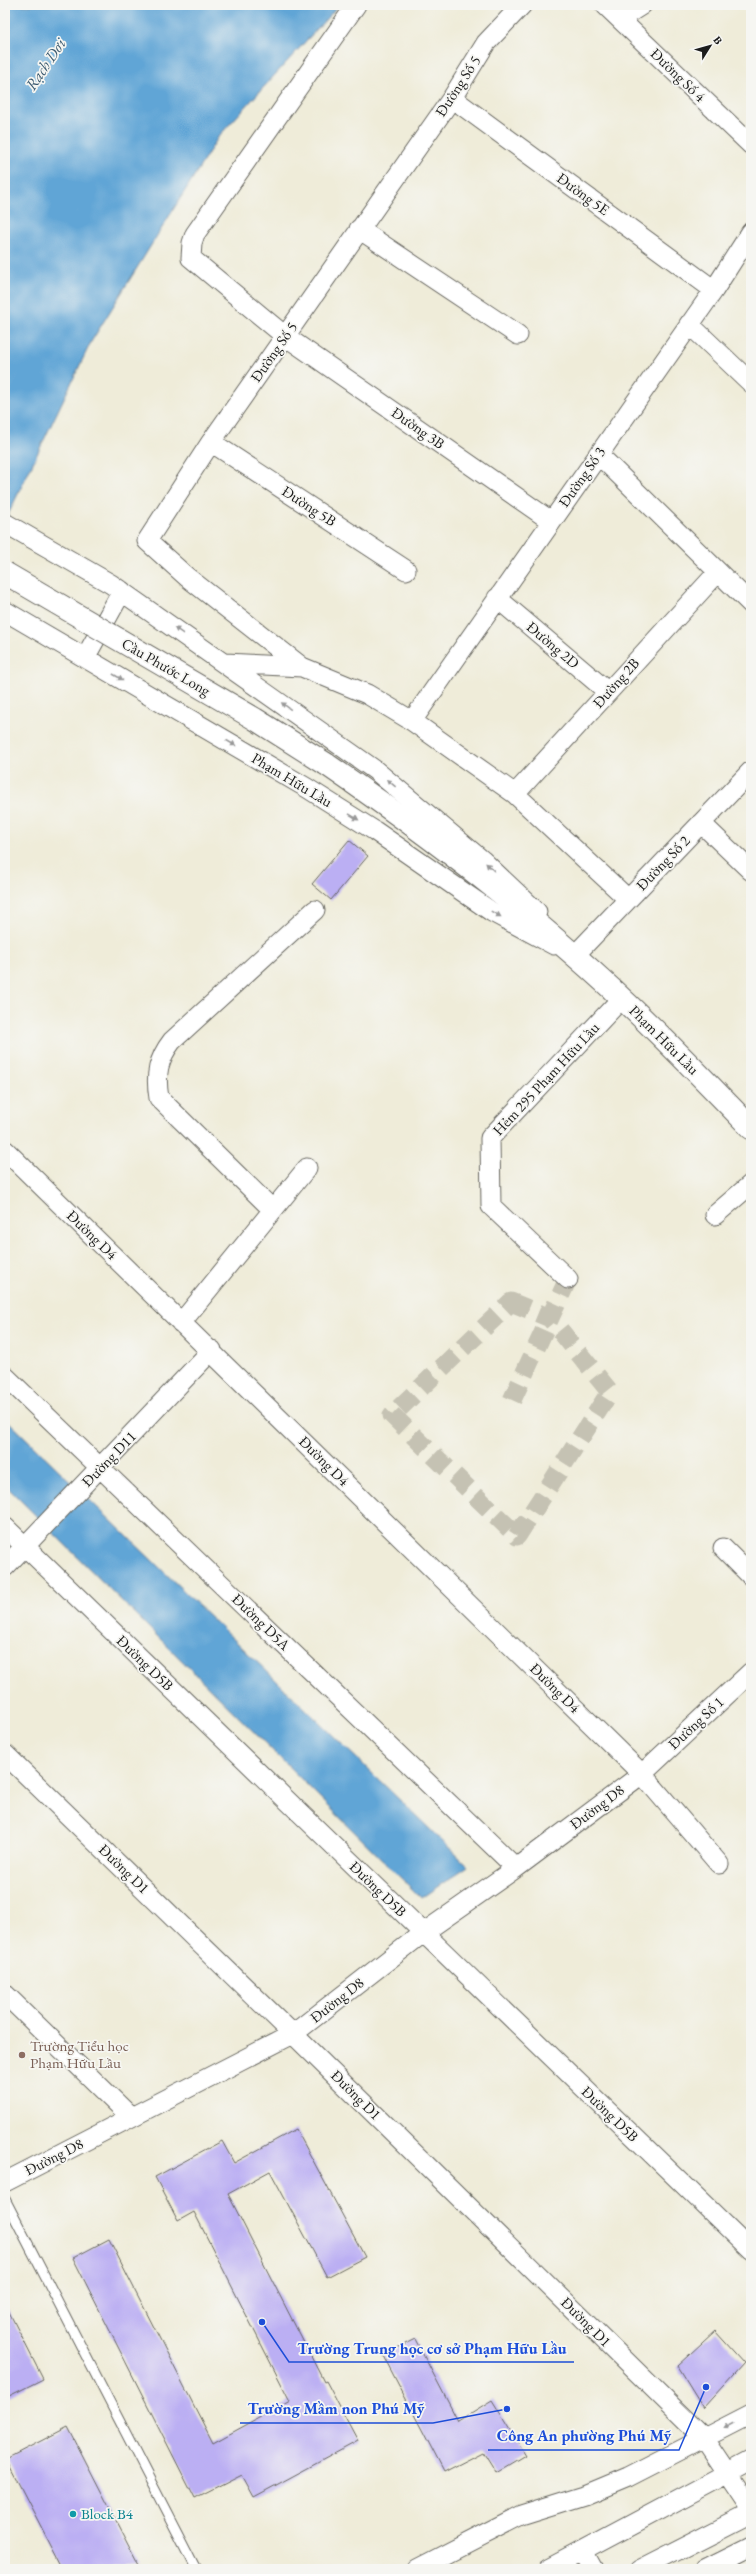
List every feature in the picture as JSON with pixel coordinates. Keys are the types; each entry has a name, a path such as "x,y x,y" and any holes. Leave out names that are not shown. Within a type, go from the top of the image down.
{"main road":[{"name":"Cầu Phước Long","path":"5,573 255,719 326,764"},
{"name":"Phạm Hữu Lầu","path":"326,764 456,857 575,955 622,998 751,1128"}],"street":[{"name":"Đường 3B","path":"356,5 192,243 191,258 285,336 551,521"},
{"name":"Đường Số 5","path":"302,667 187,577 147,541 211,442 452,98 486,43 522,5"},
{"name":"Đường Số 4","path":"605,5 751,144"},
{"path":"620,19 642,5"},
{"name":"Đường 5E","path":"452,98 714,290"},
{"path":"359,229 518,335"},
{"name":"Đường Số 3","path":"412,720 714,290 751,232"},
{"path":"689,324 751,383"},
{"name":"Đường 5B","path":"211,442 406,570"},
{"path":"598,454 751,604"},
{"path":"5,523 116,587 85,658"},
{"name":"Đường 2B","path":"515,794 718,572"},
{"name":"Phạm Hữu Lầu","path":"116,587 375,770 429,814 531,905 575,955"},
{"name":"Đường 2D","path":"497,598 608,692"},
{"name":"Phạm Hữu Lầu","path":"5,611 307,788 374,830 492,912 575,955"},
{"path":"225,663 302,667 367,694 412,720 515,794 628,899"},
{"name":"Đường Số 2","path":"575,955 751,771"},
{"path":"701,823 751,871"},
{"path":"273,1210 159,1098 156,1083 158,1067 163,1053 172,1040 315,910"},
{"name":"Hẻm 295 Phạm Hữu Lầu","path":"568,1279 492,1206 490,1138 622,998"},
{"name":"Đường D4","path":"5,1150 181,1323 212,1350 642,1774 719,1864"},
{"path":"181,1323 307,1168"},
{"path":"715,1215 751,1184"},
{"name":"Đường D11","path":"5,1567 101,1469 212,1350"},
{"name":"Đường D5A","path":"5,1376 516,1868"},
{"name":"Đường D5B","path":"5,1527 30,1541 423,1933 751,2250"},
{"path":"723,1548 751,1576"},
{"name":"Đường Số 1","path":"642,1774 751,1672"},
{"name":"Đường D1","path":"5,1754 294,2034 704,2438 751,2508"},
{"name":"Đường D8","path":"5,2182 294,2034 423,1933 516,1868 642,1774"},
{"path":"5,1994 131,2117"},
{"path":"416,2569 498,2525 546,2506 606,2488 751,2414"},
{"path":"548,2569 751,2461"},
{"path":"641,2569 751,2513"},
{"path":"705,2569 751,2546"},
{"path":"583,2550 593,2569"}],"lane":[{"path":"5,2199 196,2569"}],"water":[{"name":"Rạch Dơi","path":"5,5 339,5 219,136 91,342 5,521"},
{"path":"5,1418 468,1866 421,1898 5,1485"}],"building":[{"path":"349,840 368,856 331,900 312,884"},
{"path":"296,2129 365,2257 327,2277 270,2171 228,2194 324,2382 326,2381 358,2441 254,2497 242,2475 195,2499 73,2258 109,2239 213,2443 290,2401 194,2212 178,2221 155,2177 222,2141 234,2163"},
{"path":"5,2304 43,2379 5,2398"},
{"path":"715,2331 744,2363 703,2408 677,2366"},
{"path":"415,2339 458,2421 492,2400 526,2455 496,2473 483,2452 444,2472 383,2355"},
{"name":"Block B4","path":"68,2427 141,2569 63,2569 6,2459"}],"tunnel":[{"path":"512,1400 568,1279"},
{"path":"511,1302 550,1318 610,1392 517,1536 392,1415 511,1302"}],"place":[{"name":"Trường Tiểu học Phạm Hữu Lầu","path":"22,2055"},
{"name":"Trường Trung học cơ sở Phạm Hữu Lầu","path":"262,2322"},
{"name":"Công An phường Phú Mỹ","path":"706,2387"},
{"name":"Trường Mầm non Phú Mỹ","path":"507,2409"},
{"name":"Block B4","path":"73,2514"}]}
